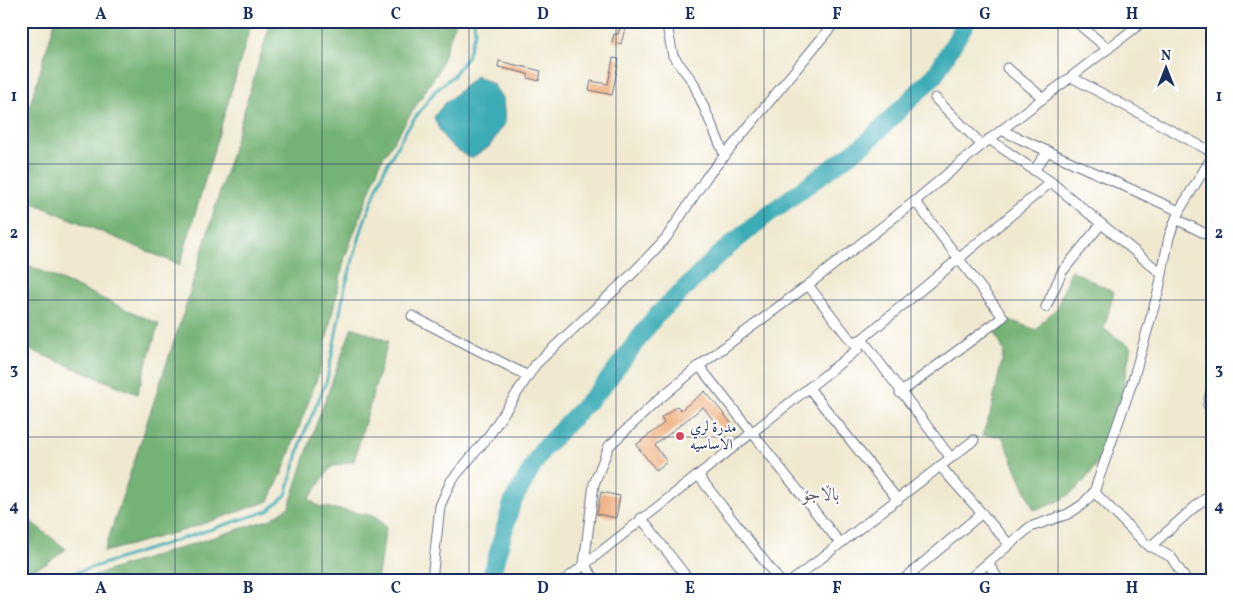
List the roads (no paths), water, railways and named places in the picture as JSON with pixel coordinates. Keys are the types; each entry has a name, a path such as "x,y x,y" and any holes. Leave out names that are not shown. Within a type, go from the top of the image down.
{"street":[{"path":"666,21 673,56 693,82 724,156"},
{"path":"432,580 440,506 451,481 488,437 536,364 632,274 666,238 706,178 836,21"},
{"path":"1075,21 1108,49"},
{"path":"594,580 584,564 594,484 609,446 658,400 699,366 808,285 915,201 1001,130 1144,21"},
{"path":"1007,68 1043,98"},
{"path":"1071,77 1212,152"},
{"path":"935,98 986,142 1051,182 1162,274"},
{"path":"1001,130 1178,215 1212,237"},
{"path":"1034,170 1048,151"},
{"path":"968,580 1030,526 1060,517 1075,510 1094,492 1133,380 1162,274 1166,245 1178,215 1212,157"},
{"path":"565,580 641,518 809,388 857,343 960,260 1051,182"},
{"path":"900,393 1003,317 915,201"},
{"path":"1046,307 1062,272 1101,224"},
{"path":"808,285 900,393 951,458"},
{"path":"412,316 528,376"},
{"path":"699,366 840,543"},
{"path":"1208,405 1212,386"},
{"path":"809,388 898,500"},
{"path":"793,580 974,440"},
{"path":"940,466 1009,544"},
{"path":"698,475 779,580"},
{"path":"1094,492 1150,547 1171,557 1186,580"},
{"path":"1150,547 1212,494"},
{"path":"903,580 982,513"},
{"path":"641,518 689,580"},
{"path":"988,563 999,580"}],"water":[{"path":"476,76 493,84 503,99 505,123 489,147 471,158 448,142 440,131 434,117 443,105"}],"waterway":[{"path":"53,580 268,511 286,495 303,436 327,380 345,287 364,222 384,170 407,129 435,91 453,76 467,57 475,31 474,21"},
{"path":"490,580 512,503 542,450 604,385 654,318 722,252 767,215 867,142 935,75 967,21"}],"place":[{"name":"مدرة لري الاساسیه","path":"680,436"}],"district":[{"name":"باڵاجۆ","path":"821,494"}]}
